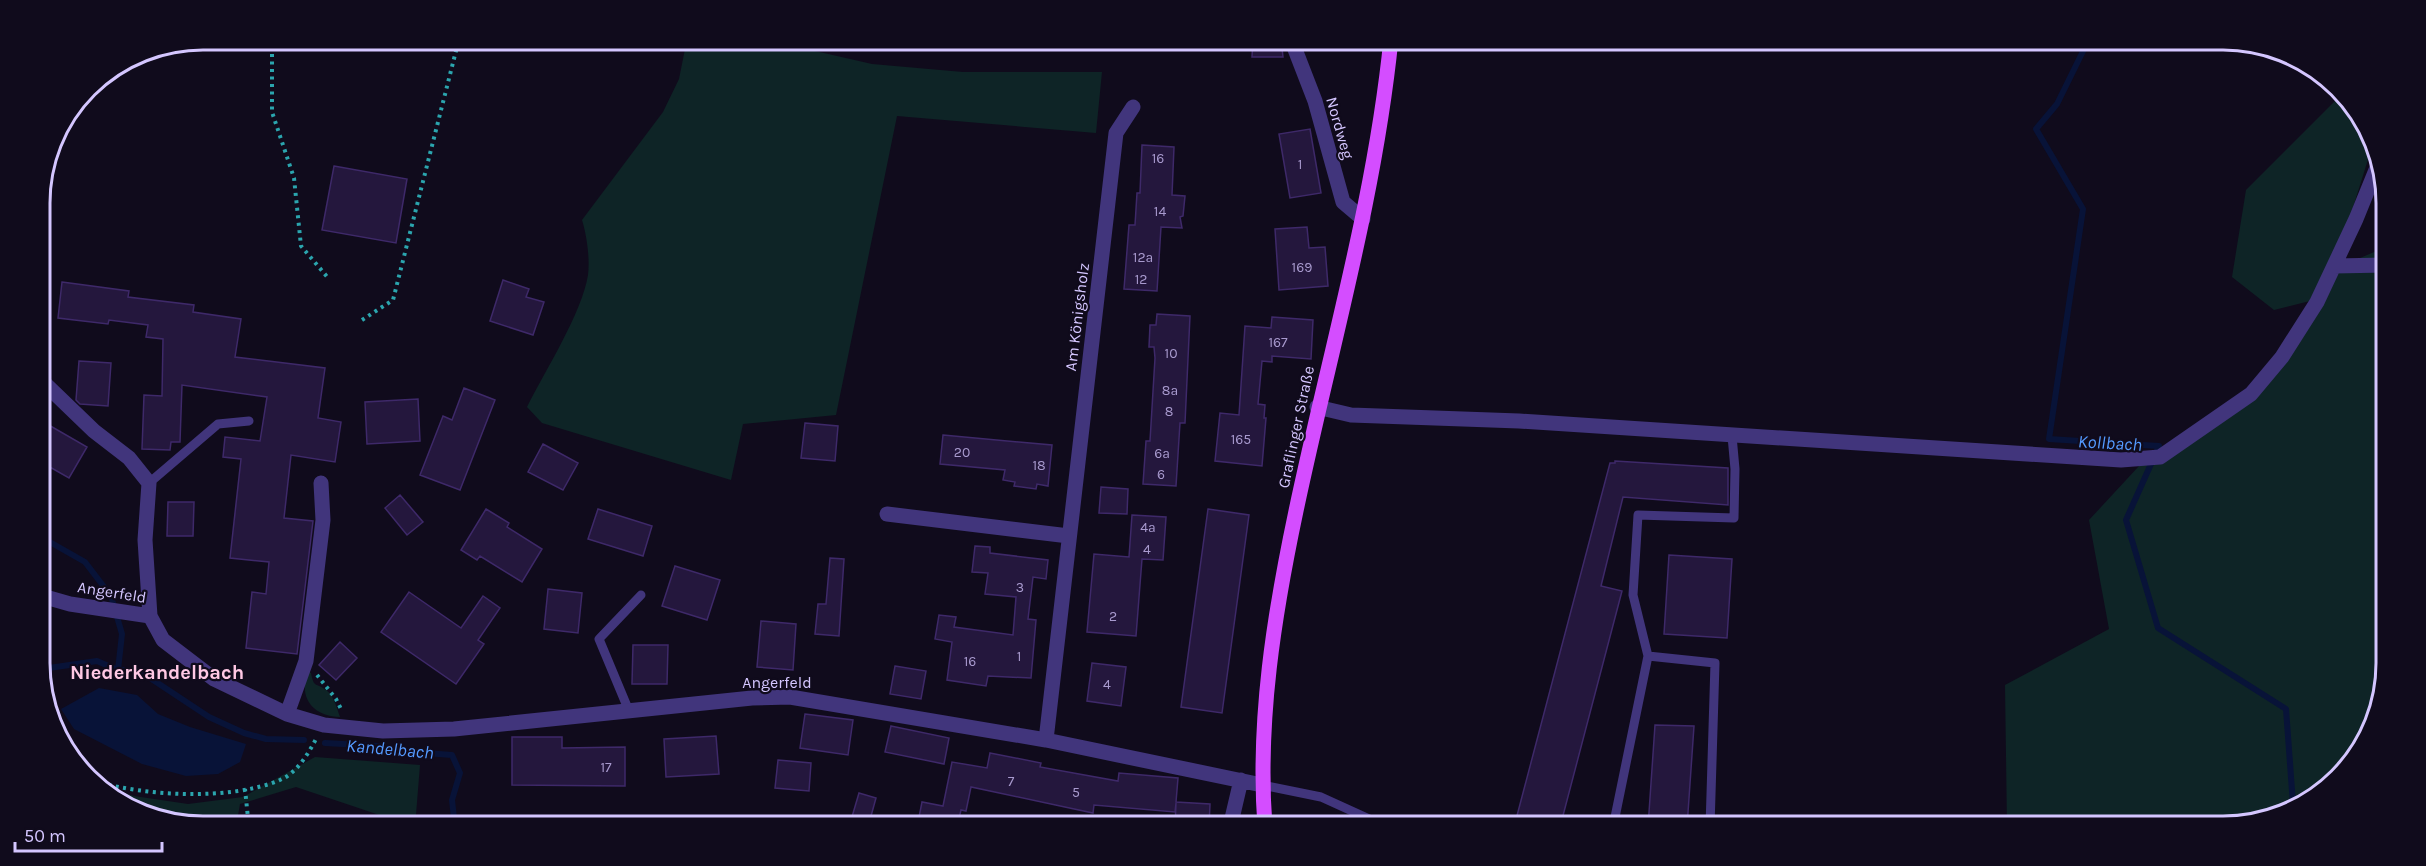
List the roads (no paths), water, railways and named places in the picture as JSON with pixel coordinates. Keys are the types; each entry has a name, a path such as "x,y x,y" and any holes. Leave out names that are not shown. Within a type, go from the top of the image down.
{"main road":[{"name":"Graflinger Straße","path":"1264,816 1262,785 1268,681 1280,586 1317,407 1363,219 1387,81 1390,50"}],"street":[{"name":"Nordweg","path":"1295,50 1315,101 1343,202 1363,219"},
{"name":"Am Königsholz","path":"1046,740 1116,133 1133,107"},
{"path":"1317,407 1351,415 1519,421 2109,459 2154,458 2251,394 2282,357 2317,302 2373,175"},
{"path":"2334,266 2376,265"},
{"path":"50,389 94,431 129,458 149,483 145,540 150,616"},
{"path":"287,714 304,667 323,520 321,483"},
{"path":"886,514 1069,536"},
{"name":"Angerfeld","path":"50,598 70,604 150,616 164,640 214,679 287,714 324,725 383,731 454,729 752,698 790,697 1046,740 1262,785"},
{"path":"1233,816 1241,780"}],"lane":[{"path":"149,483 218,424 249,421"},
{"path":"1615,816 1648,656 1633,596 1638,515 1734,518 1735,469 1732,436"},
{"path":"629,711 600,639 641,595"},
{"path":"1648,656 1715,663 1710,816"},
{"path":"1262,785 1321,797 1363,816"}],"water":[{"path":"99,688 137,695 158,714 190,727 246,744 240,762 218,774 186,776 142,764 74,729 61,709"}],"waterway":[{"name":"Kollbach","path":"2084,50 2057,104 2036,129 2083,209 2049,439 2159,446 2126,520 2158,628 2286,709 2293,800"},
{"path":"50,542 85,562 111,596 122,634 118,670"},
{"name":"Kandelbach","path":"50,668 97,661 118,670 138,670 209,717 244,733 266,739 304,740"},
{"name":"Kandelbach","path":"325,743 379,746 399,751 452,755 460,773 452,800 454,816"}],"district":[{"name":"Niederkandelbach","path":"157,672"}]}
